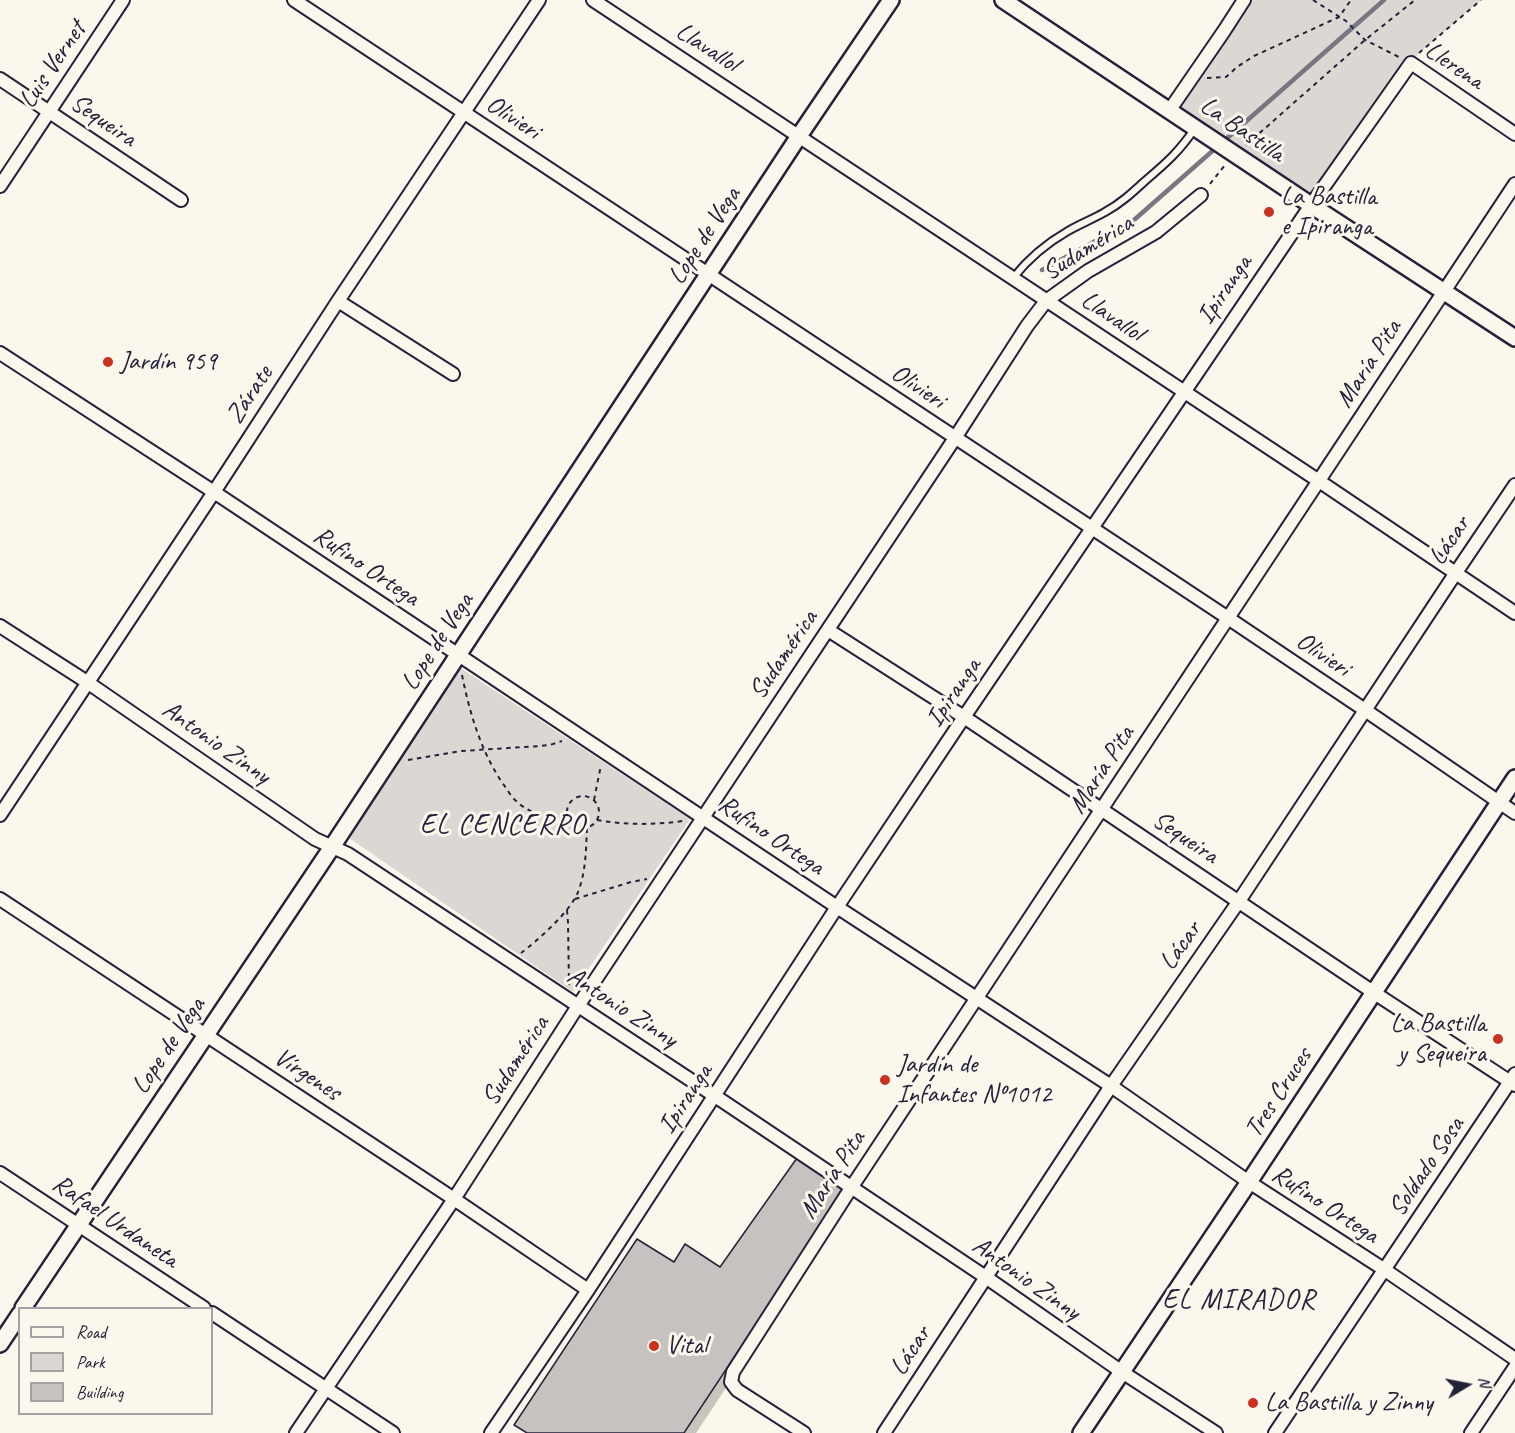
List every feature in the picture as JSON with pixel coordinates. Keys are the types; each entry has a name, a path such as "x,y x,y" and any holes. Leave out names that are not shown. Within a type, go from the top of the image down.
{"street":[{"name":"Luis Vernet","path":"0,186 123,0"},
{"name":"Olivieri","path":"294,0 1228,618 1515,813"},
{"name":"Zárate","path":"0,814 539,0"},
{"name":"Llavallol","path":"593,0 1515,613"},
{"name":"Lope de Vega","path":"24,1307 332,846 891,0"},
{"name":"La Bastilla","path":"1003,0 1515,338"},
{"path":"1169,111 1244,0"},
{"name":"Llerena","path":"1411,63 1515,135"},
{"name":"Ipiranga","path":"491,1433 588,1290 837,907 964,717 1183,392 1411,63"},
{"name":"Sequeira","path":"0,79 181,200"},
{"name":"María Pita","path":"804,1433 737,1390 731,1382 733,1372 851,1188 1515,184"},
{"name":"Sudamérica","path":"296,1433 454,1199 578,1006 1027,326 1046,301 1088,271 1156,232 1201,195"},
{"path":"338,301 453,374"},
{"name":"Rufino Ortega","path":"0,352 1111,1086 1249,1182 1385,1270 1515,1359"},
{"name":"Lácar","path":"884,1433 1111,1086 1239,901 1515,485"},
{"name":"Antonio Zinny","path":"0,626 87,682 315,839 348,854 715,1096 987,1278 1122,1372 1216,1433"},
{"name":"Sequeira","path":"828,630 1103,809 1373,992 1513,1080"},
{"name":"Tres Cruces","path":"1081,1433 1515,778"},
{"name":"Vírgenes","path":"0,899 588,1290"},
{"name":"Soldado Sosa","path":"1275,1433 1513,1080"},
{"name":"Rafael Urdaneta","path":"0,1173 202,1307"},
{"path":"213,1314 393,1433"},
{"path":"0,1344 18,1317"},
{"path":"1471,1433 1515,1367"}],"lane":[{"name":"Sudamérica","path":"1012,278 1023,264 1065,232 1119,204 1173,156 1195,128"}],"path":[{"path":"1313,0 1339,17"},
{"path":"1191,79 1226,77 1254,56 1339,17 1351,0"},
{"path":"1201,195 1232,152 1414,0"},
{"path":"1411,63 1419,53 1481,0"},
{"name":"Llerena","path":"1339,17 1365,40 1411,63"},
{"path":"458,655 465,689 483,749 497,775 514,799 530,811 557,820 569,819"},
{"path":"387,763 423,759 461,751 550,745 560,742 572,731"},
{"path":"594,801 604,752"},
{"path":"587,796 594,801 599,812 597,820 592,825 577,826 569,819 568,809 573,800 587,796"},
{"path":"597,820 642,825 703,818"},
{"path":"511,962 567,910 578,894 584,872 587,827"},
{"path":"575,899 631,882 663,878"},
{"path":"567,910 570,964 567,999"}],"green space":[{"path":"1244,0 1481,0 1419,53 1311,205 1169,111"},
{"path":"459,667 690,819 573,992 349,838"}],"building":[{"name":"Vital","path":"797,1158 845,1190 684,1433 527,1433 514,1425 637,1239 674,1262 685,1244 720,1267"}],"waterway":[{"path":"1042,270 1134,220 1384,0"}],"place":[{"name":"La Bastilla e Ipiranga","path":"1269,212"},
{"name":"Jardín 959","path":"108,362"},
{"name":"La Bastilla y Sequeira","path":"1498,1039"},
{"name":"Jardín de Infantes Nº1012","path":"885,1080"},
{"name":"Vital","path":"654,1346"},
{"name":"La Bastilla y Zinny","path":"1253,1403"}],"district":[{"name":"EL CENCERRO","path":"503,826"},
{"name":"EL MIRADOR","path":"1239,1301"}]}
